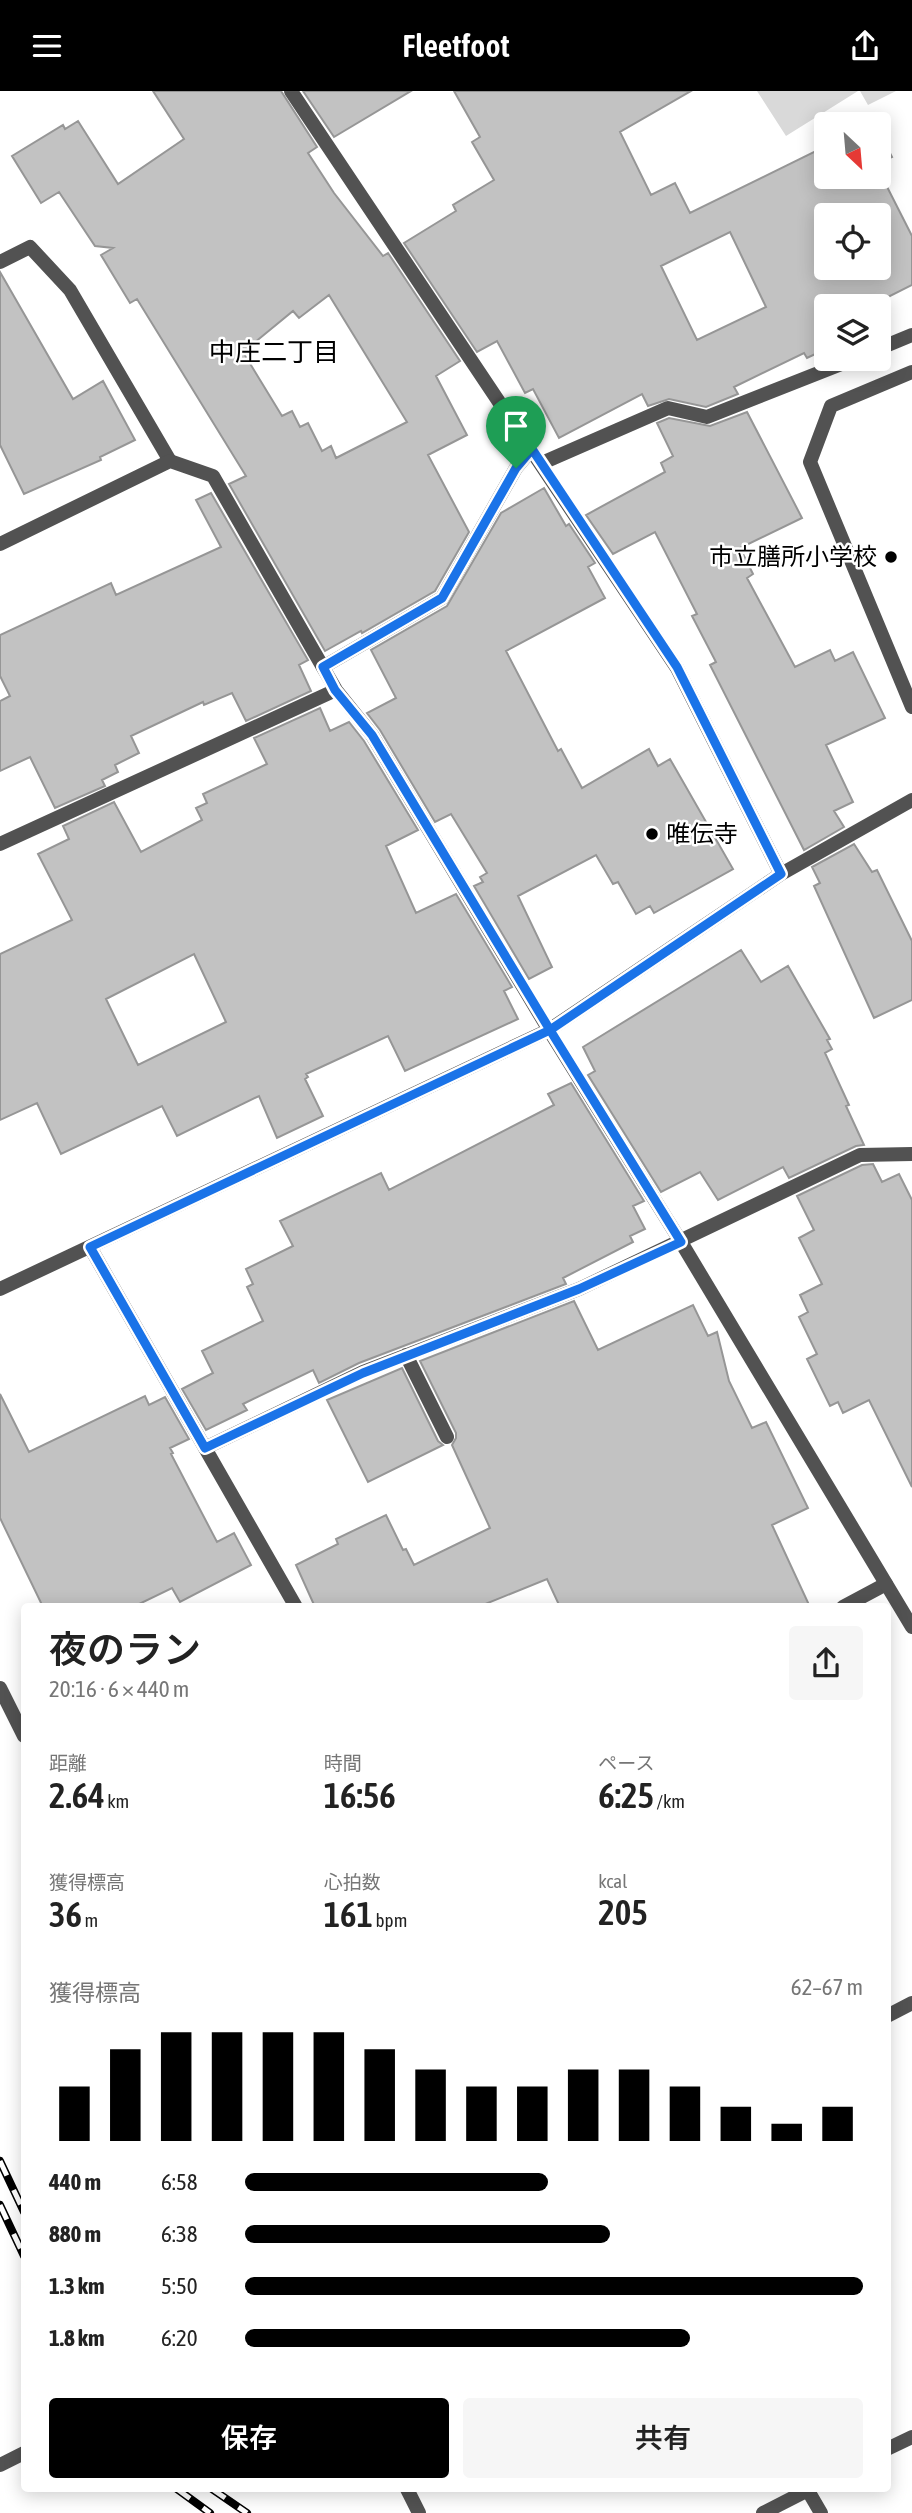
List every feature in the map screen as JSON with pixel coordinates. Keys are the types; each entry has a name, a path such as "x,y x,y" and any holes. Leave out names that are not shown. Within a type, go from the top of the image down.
{"street":[{"path":"291,91 677,667 781,874"},
{"path":"0,262 30,247 70,290 170,461 213,476 335,690 372,735 912,1627"},
{"path":"891,344 912,335"},
{"path":"542,463 668,408 708,417 824,371"},
{"path":"912,372 831,407 810,462 912,708"},
{"path":"323,667 442,598 516,468 532,449"},
{"path":"0,544 170,461"},
{"path":"0,844 335,690"},
{"path":"0,1289 550,1030 781,874 912,800"},
{"path":"205,1448 363,1373 579,1289 860,1155 912,1154"},
{"path":"90,1247 294,1603"},
{"path":"406,1355 447,1437"},
{"path":"850,1603 886,1584"},
{"path":"0,1688 21,1730"},
{"path":"891,2014 912,2003"},
{"path":"891,2447 912,2437"},
{"path":"0,2465 21,2454"},
{"path":"408,2492 419,2513"},
{"path":"763,2513 802,2492"},
{"path":"810,2492 821,2513"}],"shaded area":[{"path":"757,91 858,91 824,112 814,112 814,118 786,136"},
{"path":"860,91 896,91 868,105"}],"building":[{"path":"153,91 281,91 317,147 308,153 334,193 383,256 388,253 460,361 436,376 467,435 428,455 469,532 435,591 325,651 229,484 246,476 137,299 130,303 101,255 113,248 95,246 59,192 41,203 12,156 63,125 65,129 78,121 118,184 184,139","holes":["329,295 407,422 336,458 331,446 322,451 308,423 300,427 292,411 282,416 243,352 293,311 299,318"]},
{"path":"303,91 411,91 334,137"},
{"path":"454,91 691,91 620,132 651,195 675,183 690,213 814,152 814,189 888,189 912,236 912,285 891,296 814,294 814,355 807,358 804,353 734,387 738,394 706,407 669,399 648,406 642,394 559,438 533,389 525,393 497,341 477,352 404,243 456,211 453,205 494,180 472,142 480,137","holes":["730,232 766,307 697,340 661,266"]},
{"path":"0,272 73,399 103,381 135,440 100,457 101,460 24,494 0,445"},
{"path":"747,412 802,518 740,548 753,574 747,578 795,667 830,650 835,661 853,652 885,718 826,745 853,802 834,811 844,827 804,850 710,665 716,662 692,616 697,614 655,532 613,554 586,515 665,472 661,463 673,456 657,423 669,418 710,426"},
{"path":"544,488 566,526 569,524 595,563 588,567 605,598 506,651 558,751 561,749 582,788 649,749 658,766 670,759 733,869 654,913 650,906 636,914 618,882 613,884 596,855 518,896 552,967 529,979 474,886 483,882 480,877 487,873 451,814 435,822 367,713 396,698 371,650 447,606 501,513"},
{"path":"211,493 308,660 299,665 311,691 246,721 232,693 204,705 203,702 131,736 139,753 115,765 118,772 102,780 105,786 55,808 30,757 0,771 0,701 10,696 0,676 0,635 111,583 116,595 221,547 196,500"},
{"path":"320,708 330,731 349,722 364,741 418,830 386,846 416,913 456,894 512,987 504,991 518,1019 405,1071 388,1036 306,1074 308,1077 305,1079 323,1116 277,1138 259,1096 177,1136 162,1106 61,1154 37,1103 0,1120 0,954 72,920 38,854 69,839 63,826 114,802 141,852 202,820 196,808 207,803 203,794 267,764 254,738","holes":["194,954 226,1022 138,1065 106,999"]},
{"path":"854,844 872,872 877,870 912,941 912,1000 874,1018 814,886 820,883 812,867"},
{"path":"741,950 761,982 788,966 830,1039 827,1040 832,1049 825,1053 864,1145 856,1146 789,1178 783,1167 718,1200 700,1172 661,1192 588,1075 595,1071 583,1047"},
{"path":"571,1083 644,1201 633,1206 645,1229 630,1236 633,1242 563,1278 566,1284 359,1363 319,1383 313,1370 243,1404 247,1410 206,1430 182,1389 213,1373 202,1351 263,1321 247,1287 253,1284 246,1269 293,1246 280,1221 381,1173 389,1190 554,1105 548,1094"},
{"path":"873,1164 882,1182 899,1174 912,1200 912,1487 869,1400 843,1413 838,1402 830,1406 807,1359 817,1354 799,1317 808,1312 800,1295 822,1284 799,1238 814,1230 797,1196 862,1165"},
{"path":"574,1301 598,1350 693,1305 708,1336 717,1332 729,1381 752,1428 766,1422 808,1508 772,1525 808,1603 558,1603 547,1579 488,1603 313,1603 296,1565 338,1544 336,1539 386,1515 403,1550 406,1549 414,1565 490,1528 452,1445 456,1433 420,1361"},
{"path":"402,1368 438,1441 443,1445 368,1482 327,1400"},
{"path":"0,1394 29,1452 145,1396 149,1405 165,1397 189,1439 170,1448 173,1453 171,1454 217,1542 234,1533 251,1565 180,1602 172,1588 141,1603 41,1603 0,1518"}],"railway":[{"path":"0,2161 21,2206"},
{"path":"0,2205 21,2250"},
{"path":"181,2492 210,2513"},
{"path":"216,2492 247,2513"}],"place":[{"name":"市立膳所小学校","path":"891,557"},
{"name":"唯伝寺","path":"652,834"}],"district":[{"name":"中庄二丁目","path":"274,352"}],"route":[{"path":"516,468 442,598 323,667 335,690 372,735 550,1030 90,1247 205,1448 363,1373 579,1289 681,1242 550,1030 781,874 677,667 532,449 516,468"}]}
